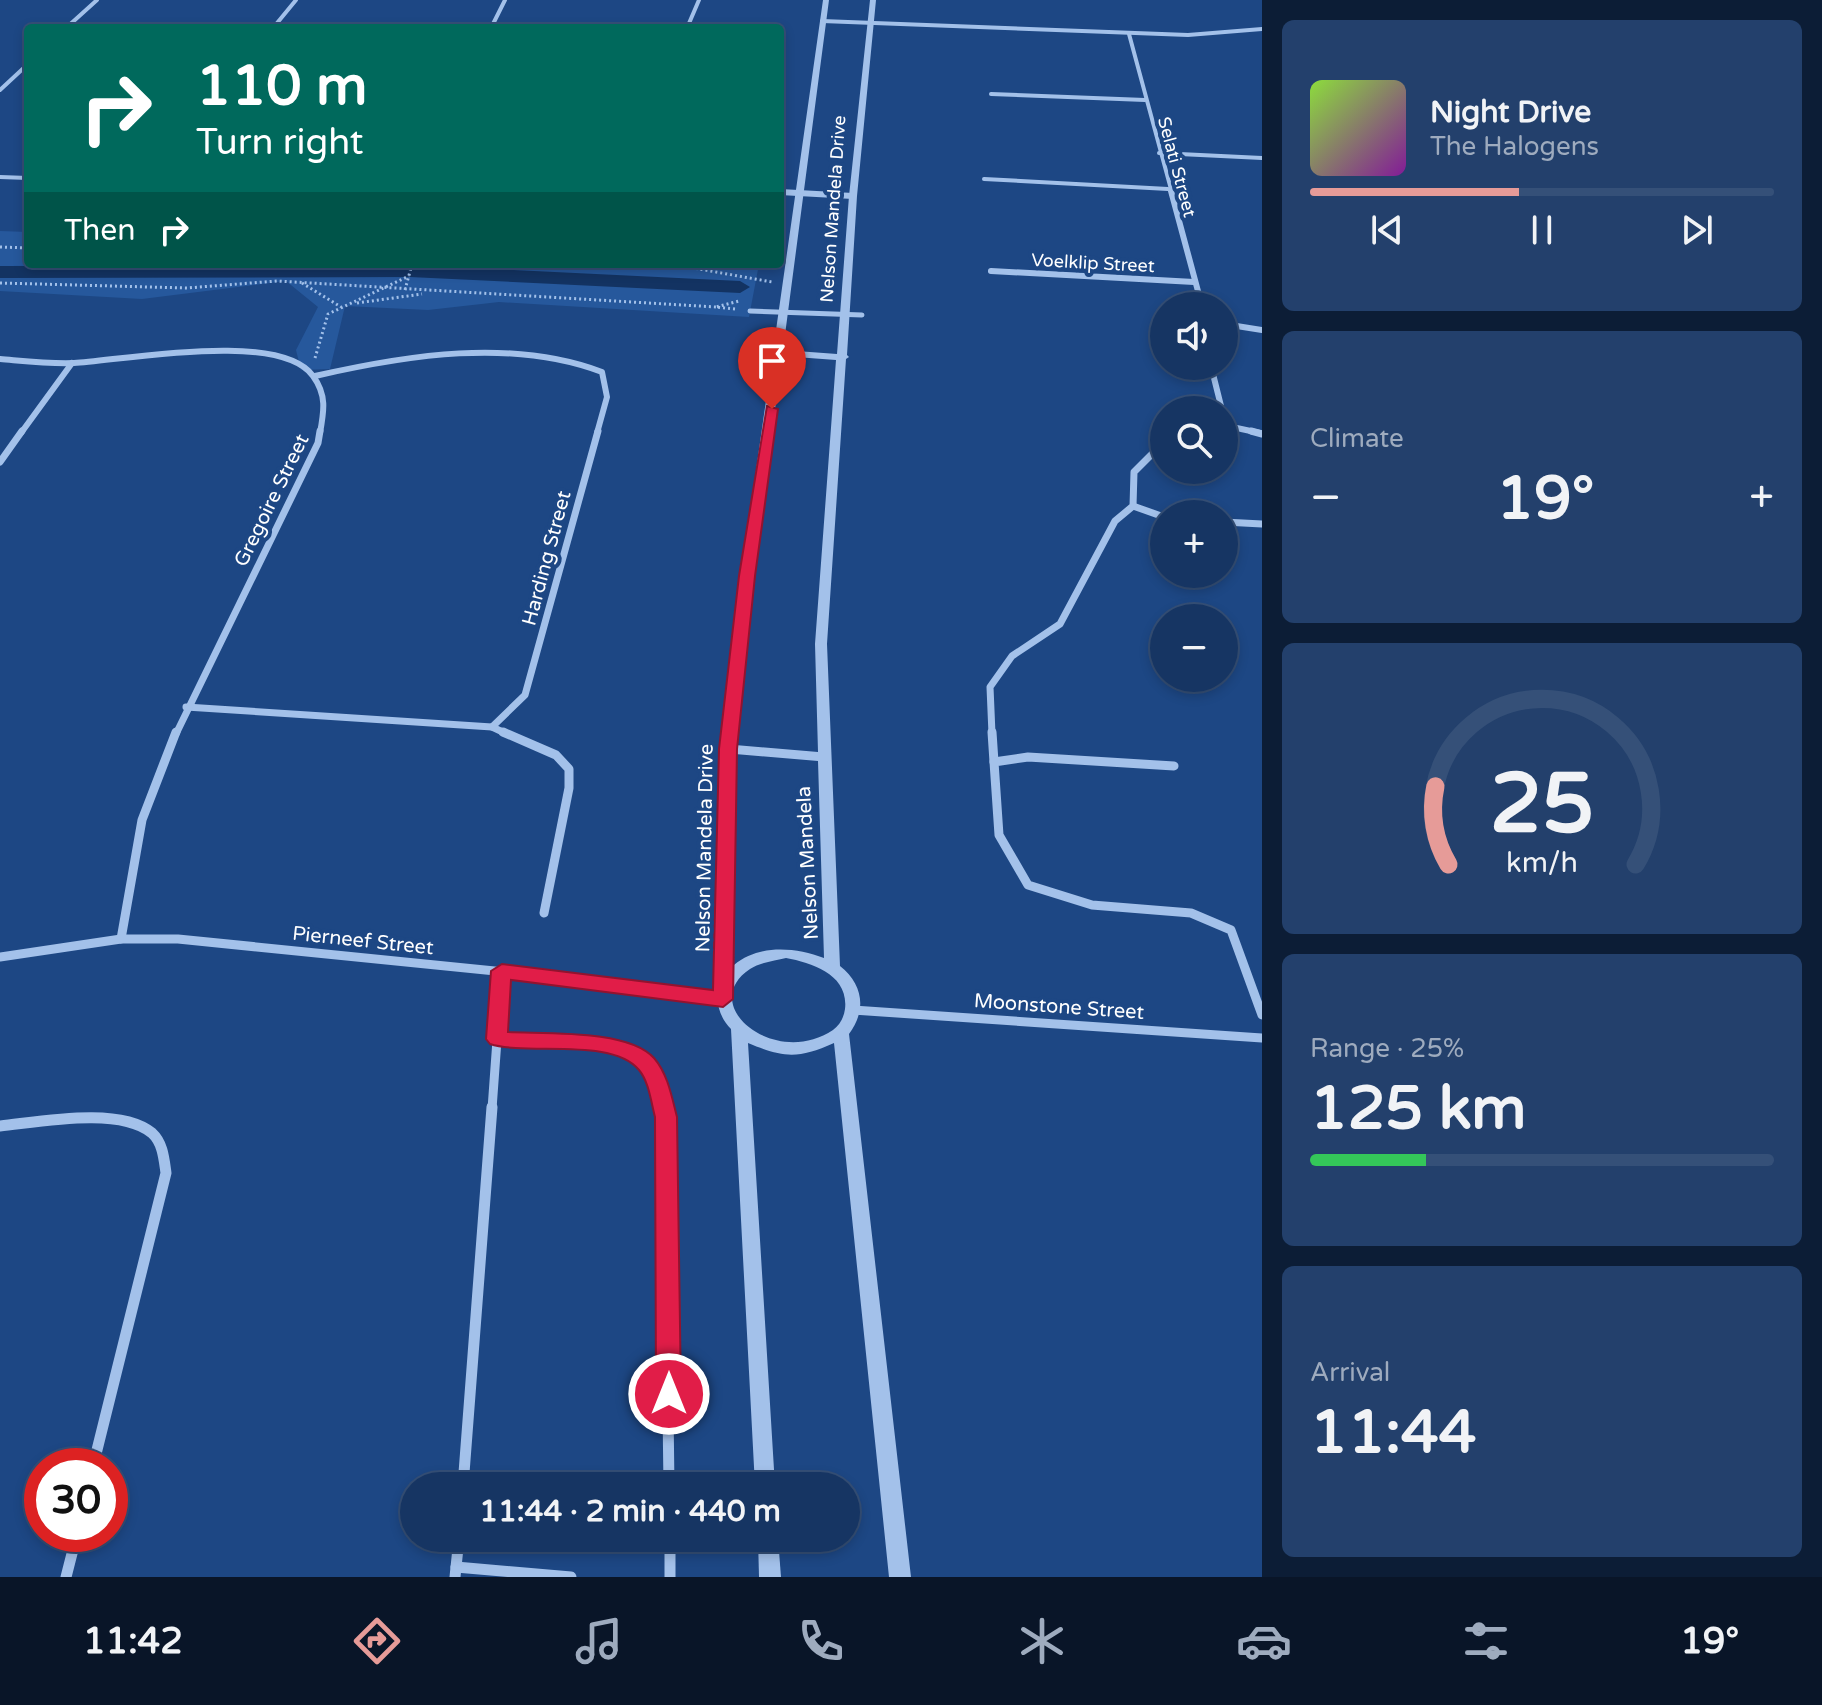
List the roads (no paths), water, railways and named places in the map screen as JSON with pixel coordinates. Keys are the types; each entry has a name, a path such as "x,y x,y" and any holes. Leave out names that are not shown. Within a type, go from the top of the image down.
{"street":[{"path":"70,24 97,0"},
{"path":"276,24 296,0"},
{"path":"493,24 505,0"},
{"path":"689,24 699,0"},
{"name":"Nelson Mandela Drive","path":"724,992 728,749 747,576 786,312 826,0"},
{"name":"Nelson Mandela Drive","path":"823,757 821,644 847,315 853,196 873,0"},
{"path":"822,21 1129,34 1188,35 1262,29"},
{"name":"Selati Street","path":"1129,34 1197,292"},
{"path":"0,90 24,68"},
{"path":"991,94 1145,100"},
{"path":"1159,153 1262,158"},
{"path":"0,177 24,178"},
{"path":"984,179 1168,189"},
{"path":"784,192 853,196"},
{"name":"Voelklip Street","path":"991,271 1194,282"},
{"path":"750,311 862,315"},
{"path":"1238,326 1262,330"},
{"path":"0,359 72,363 243,350 280,357 315,376"},
{"path":"780,353 844,357"},
{"name":"Harding Street","path":"315,376 377,363 508,354 562,358 588,364 602,372 607,397 525,695 492,727"},
{"path":"0,462 72,363"},
{"name":"Gregoire Street","path":"121,939 142,820 186,707 326,423 327,404 315,376"},
{"path":"1238,428 1262,434"},
{"path":"1150,456 1134,472 1133,506 1115,521 1060,624 1012,656 990,687 999,835 1028,885 1092,905 1191,913 1231,930 1262,1015"},
{"path":"1133,506 1150,512"},
{"path":"1238,523 1262,524"},
{"path":"186,707 492,727 556,755 569,769 569,788 544,913"},
{"path":"728,749 823,757"},
{"name":"Nelson Mandela","path":"823,757 832,968"},
{"path":"994,762 1028,757 1174,766"},
{"name":"Pierneef Street","path":"0,957 121,939 178,939 724,992"},
{"path":"766,955 806,955 832,968 850,987 853,1010 841,1033 824,1043 803,1049 779,1049 757,1042 739,1030 727,1015 724,992 735,971 766,955"},
{"path":"464,1472 502,971"},
{"name":"Moonstone Street","path":"853,1010 1262,1038"},
{"path":"739,1030 764,1472"},
{"path":"841,1033 900,1577"},
{"path":"497,1039 598,1044 625,1050 646,1063 657,1084 666,1117 669,1472"},
{"path":"0,1126 92,1119 127,1123 150,1131 162,1148 166,1173 97,1448"},
{"path":"66,1577 72,1552"},
{"path":"458,1552 456,1572 571,1577"},
{"path":"670,1552 670,1577"},
{"path":"769,1552 770,1577"}],"waterway":[{"path":"0,272 410,271 740,287"}]}
